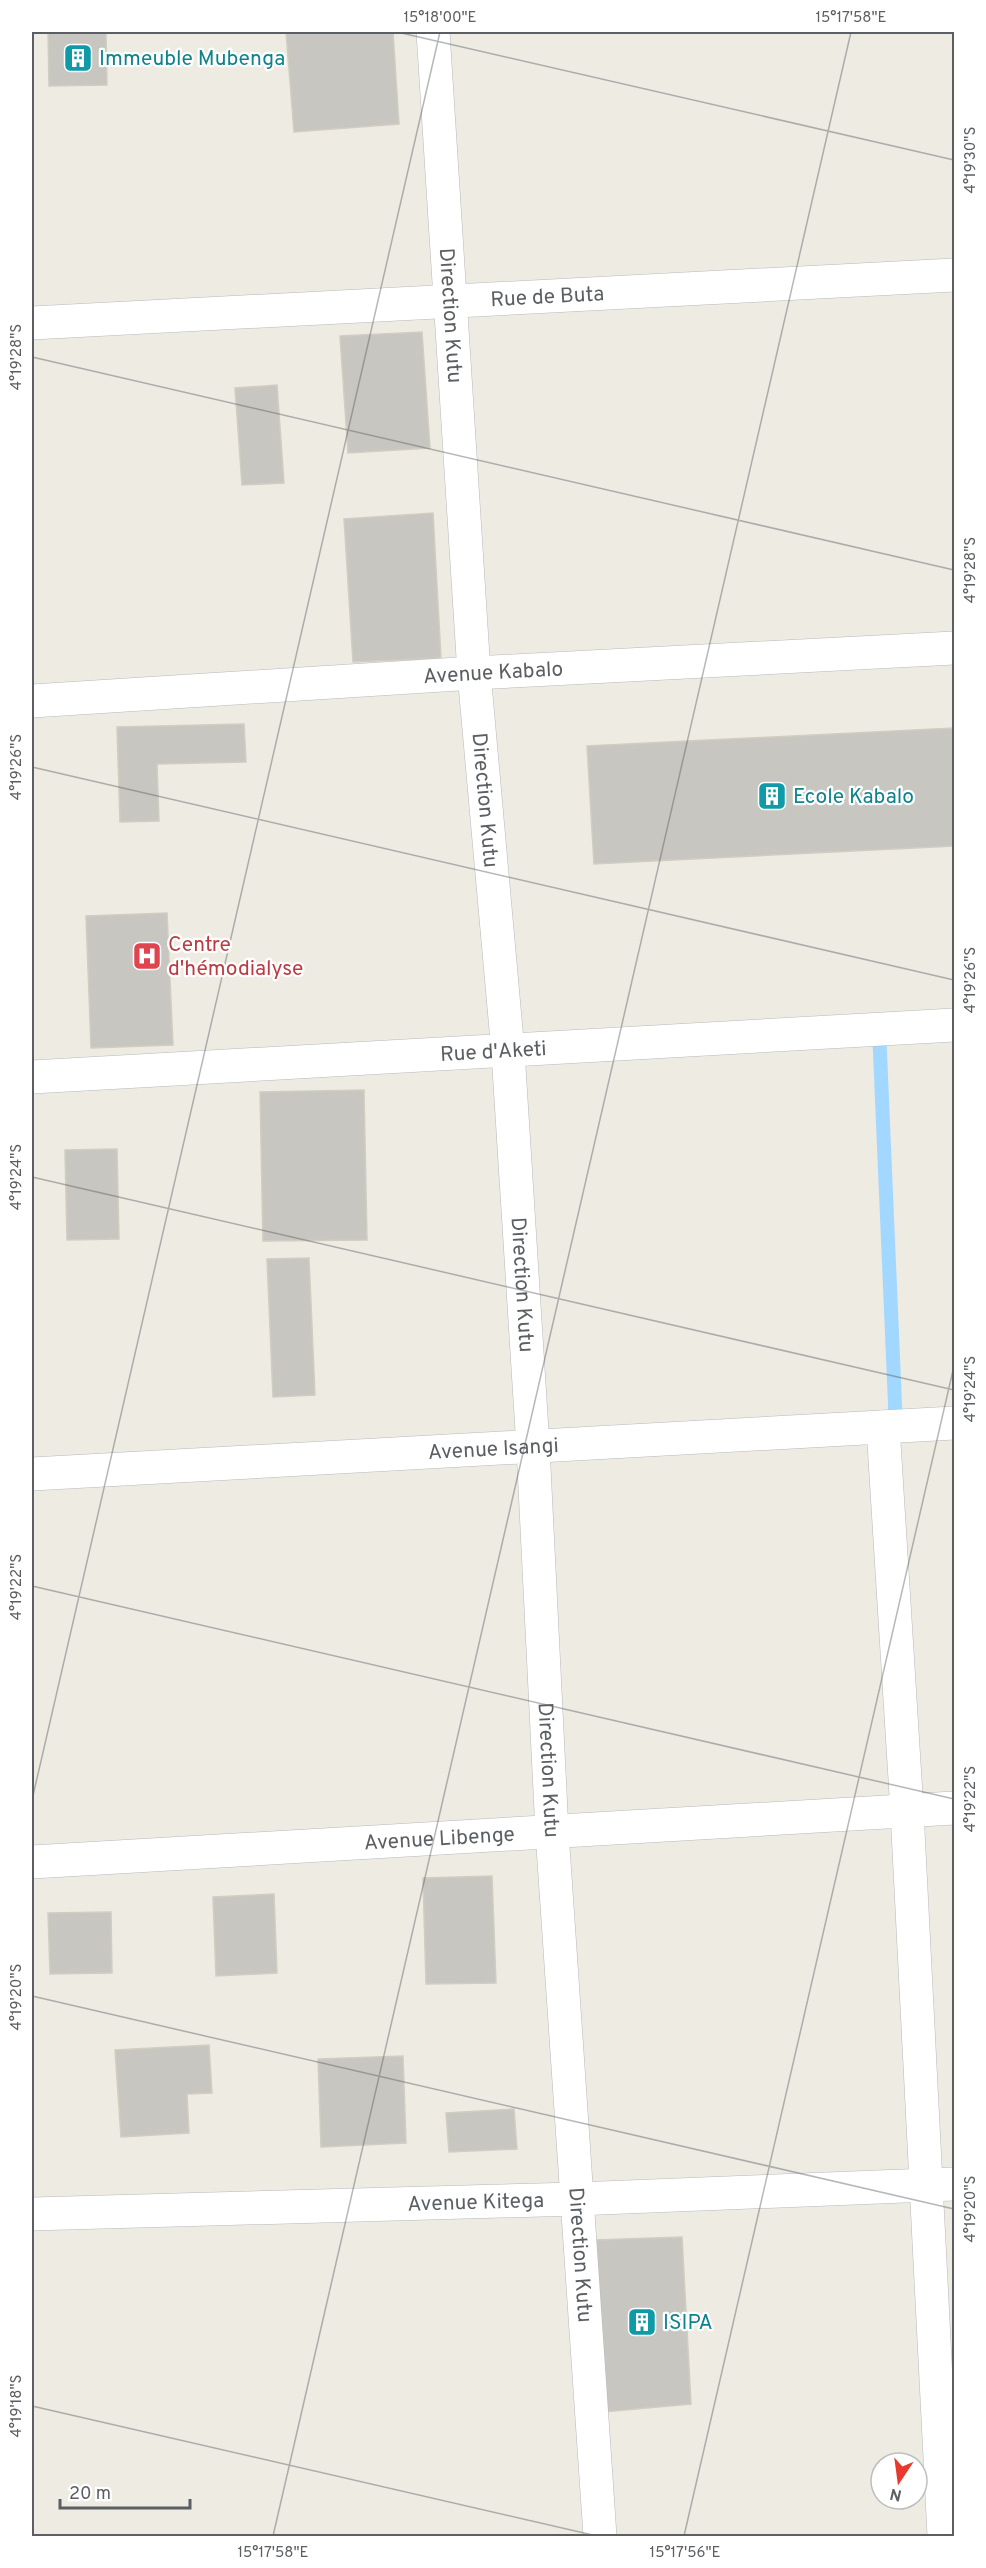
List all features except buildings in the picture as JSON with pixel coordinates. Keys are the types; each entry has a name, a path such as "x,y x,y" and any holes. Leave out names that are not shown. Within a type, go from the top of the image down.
{"street":[{"name":"Direction Kutu","path":"433,32 474,673 508,1052 533,1447 552,1832 600,2536"},
{"name":"Rue de Buta","path":"32,323 954,275"},
{"name":"Avenue Kabalo","path":"32,701 474,673 954,648"},
{"name":"Rue d'Aketi","path":"32,1077 508,1052 954,1025"},
{"name":"Avenue Isangi","path":"32,1474 954,1423"},
{"path":"883,1427 907,1811 940,2184 944,2536"},
{"name":"Avenue Libenge","path":"32,1862 954,1808"},
{"name":"Avenue Kitega","path":"32,2214 576,2199 940,2184"}],"waterway":[{"path":"879,1029 896,1428"}],"place":[{"name":"Immeuble Mubenga","path":"78,58"},
{"name":"Ecole Kabalo","path":"772,796"},
{"name":"Centre d'hémodialyse","path":"147,956"},
{"name":"ISIPA","path":"642,2322"}]}
